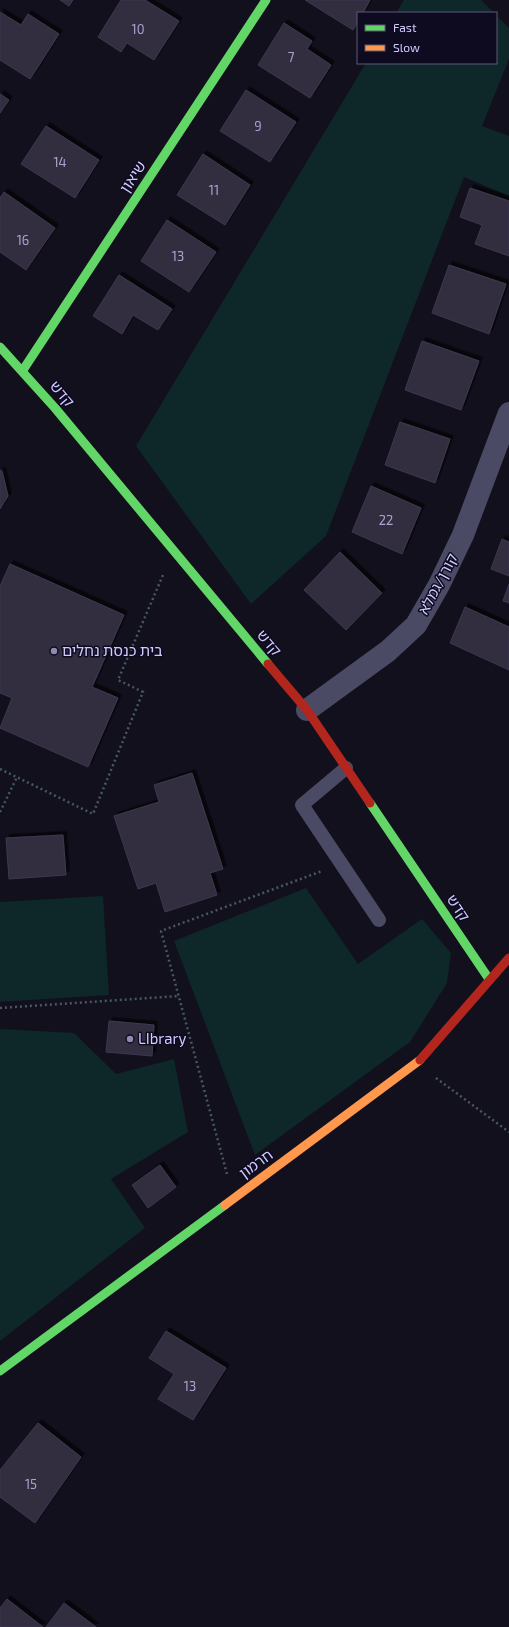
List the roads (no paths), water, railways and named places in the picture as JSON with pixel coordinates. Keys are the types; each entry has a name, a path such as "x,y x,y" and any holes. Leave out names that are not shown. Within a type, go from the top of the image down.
{"street":[{"name":"שיאון","path":"23,370 266,0"},
{"name":"קדש","path":"0,347 23,370 307,710 489,979"},
{"name":"קורן/גמלא","path":"307,710 388,651 416,625 439,585 463,535 509,413"},
{"name":"חרמון","path":"0,1371 416,1064 509,958"}],"lane":[{"path":"346,768 302,805 379,920"}],"place":[{"name":"בית כנסת נחלים","path":"54,651"},
{"name":"LIbrary","path":"130,1039"}]}
